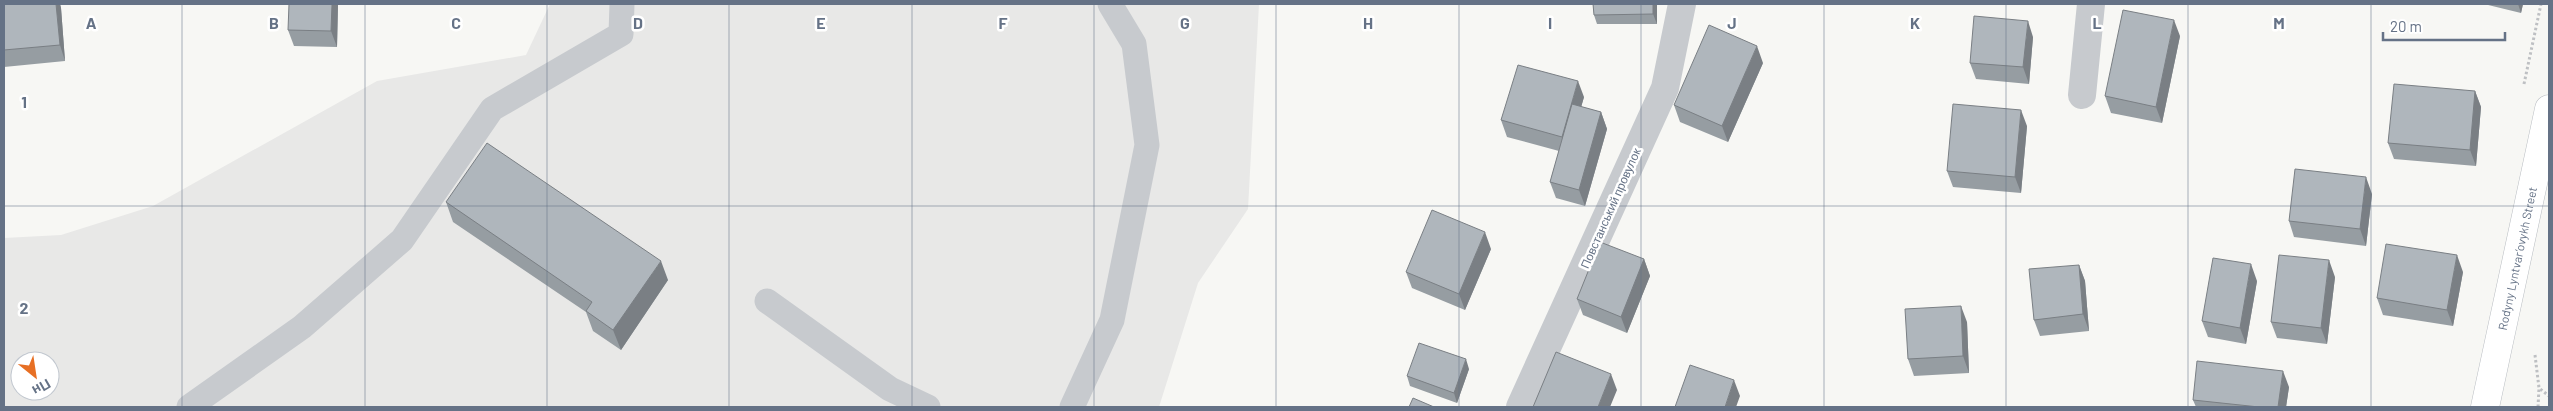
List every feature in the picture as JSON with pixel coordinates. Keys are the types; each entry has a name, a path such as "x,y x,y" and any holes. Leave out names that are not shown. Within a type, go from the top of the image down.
{"main road":[{"name":"Rodyny Lyntvar’ovykh Street","path":"2485,407 2549,109"}],"street":[{"name":"Повстанський провулок","path":"1520,407 1665,88 1682,4"},
{"path":"2082,95 2092,4"}],"lane":[{"path":"189,407 302,327 402,240 492,109 621,34 622,4"},
{"path":"1072,407 1112,320 1147,145 1134,44 1110,4"},
{"path":"767,301 890,389 928,407"}],"path":[{"path":"2536,352 2534,361 2539,388 2538,407"},
{"path":"2539,388 2549,396"}],"shaded area":[{"path":"550,4 1259,4 1248,209 1198,283 1159,407 4,407 4,238 61,235 153,206 377,81 526,55"}],"building":[{"path":"4,4 56,4 60,45 4,50"},
{"path":"289,4 332,4 331,31 288,30"},
{"path":"1593,4 1653,4 1653,14 1594,15"},
{"path":"2123,10 2174,20 2156,107 2105,96"},
{"path":"1974,16 2028,21 2023,67 1970,63"},
{"path":"1709,25 1757,46 1722,126 1674,105"},
{"path":"1518,65 1578,81 1562,137 1501,120"},
{"path":"2394,84 2475,91 2470,150 2388,143"},
{"path":"1572,104 1601,112 1579,190 1550,182"},
{"path":"1953,104 2021,110 2015,177 1947,171"},
{"path":"487,143 661,261 613,330 586,311 592,302 446,202"},
{"path":"2295,169 2366,177 2360,229 2289,221"},
{"path":"1432,210 1485,232 1459,294 1406,272"},
{"path":"1600,242 1644,259 1621,317 1577,299"},
{"path":"2386,244 2457,255 2447,310 2377,298"},
{"path":"2279,255 2329,260 2321,328 2271,322"},
{"path":"2213,258 2251,264 2240,328 2202,321"},
{"path":"2079,265 2083,314 2034,320 2029,269"},
{"path":"1961,306 1963,356 1908,359 1905,309"},
{"path":"1419,343 1466,359 1454,393 1407,376"},
{"path":"1556,352 1611,374 1598,407 1533,407"},
{"path":"2197,361 2283,371 2278,407 2259,407 2193,400"},
{"path":"1690,365 1734,380 1725,407 1675,407"},
{"path":"1413,398 1434,407 1409,407"}]}
